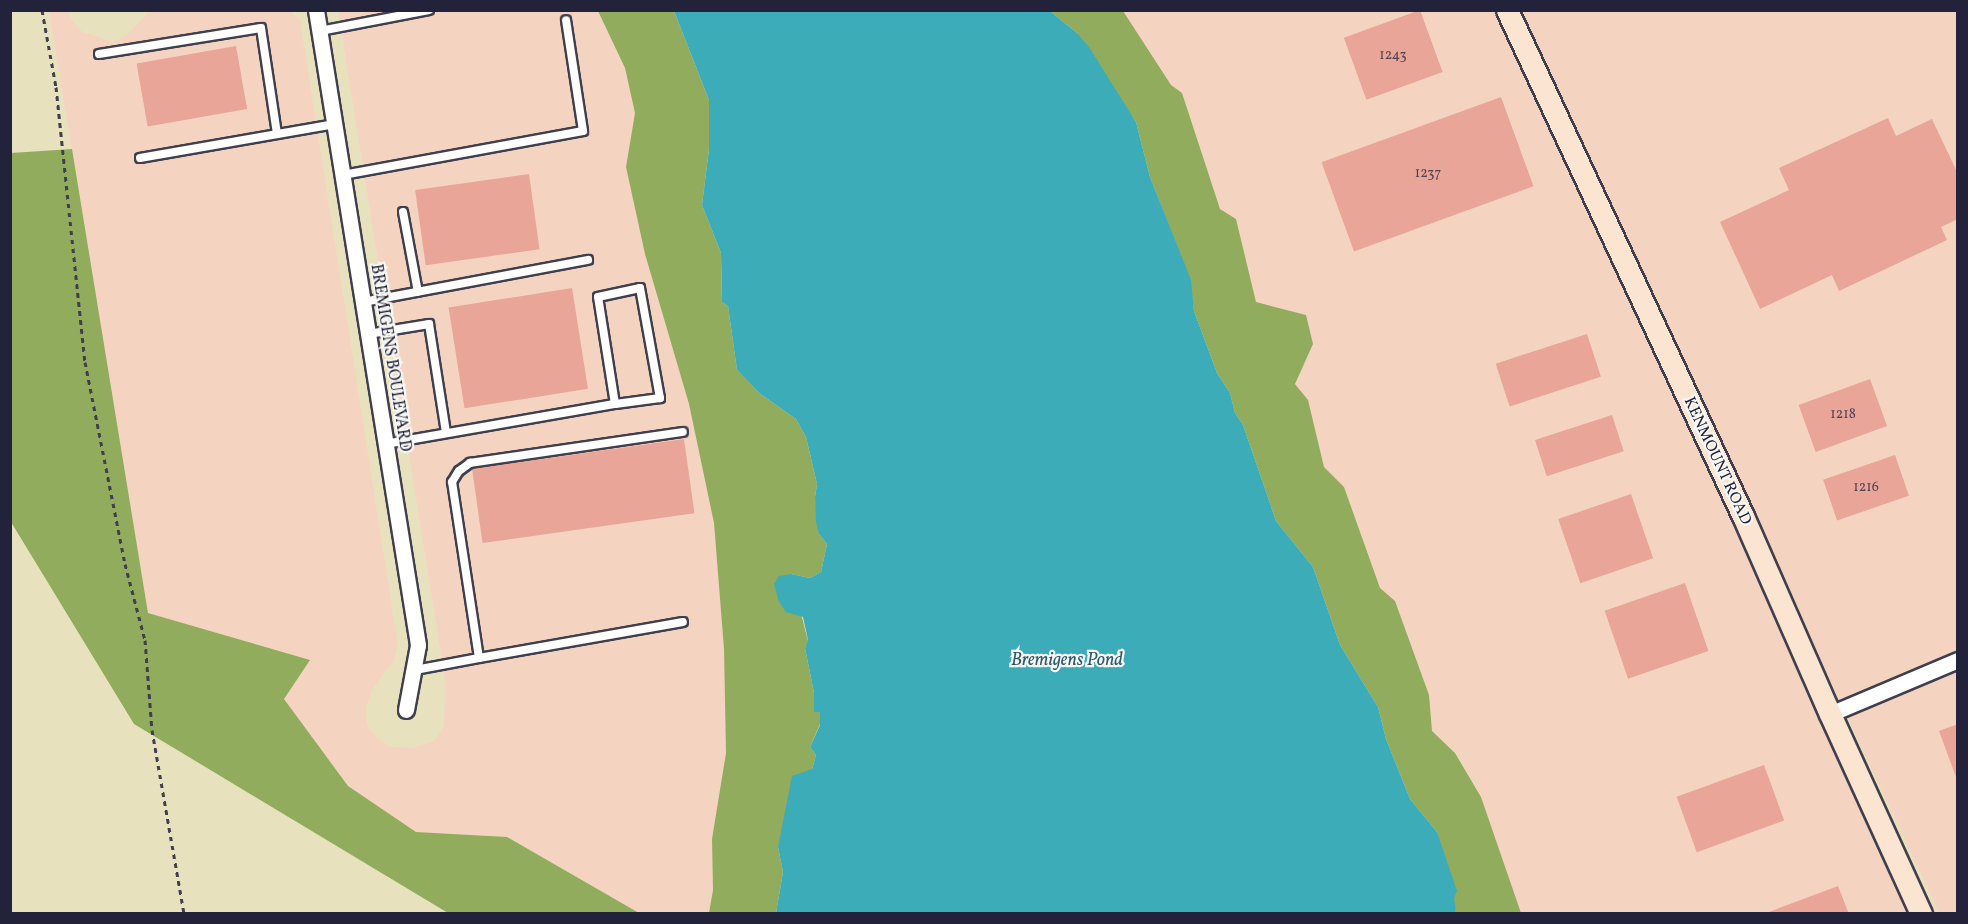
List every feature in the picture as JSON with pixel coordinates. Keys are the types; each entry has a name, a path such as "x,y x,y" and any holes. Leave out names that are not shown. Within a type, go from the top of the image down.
{"main road":[{"name":"KENMOUNT ROAD","path":"1507,10 1743,516 1921,914"}],"street":[{"name":"BREMIGENS BOULEVARD","path":"316,10 418,645 406,710"},
{"path":"1830,714 1958,660"}],"lane":[{"path":"376,10 378,20"},
{"path":"320,31 429,10"},
{"path":"343,176 583,131 566,20"},
{"path":"99,54 261,28 277,134"},
{"path":"140,158 334,124"},
{"path":"403,212 418,292"},
{"path":"363,302 588,260"},
{"path":"385,444 660,398 640,288 598,297 615,404"},
{"path":"368,334 429,324 446,433"},
{"path":"479,658 452,482 459,471 470,463 683,432"},
{"path":"414,670 683,622"}],"path":[{"path":"42,10 56,87 85,362 125,564 145,640 152,730 184,914"}],"shaded area":[{"path":"49,11 69,11 71,19 82,32 114,42 128,34 148,13 291,11 300,20 398,646 394,660 372,690 366,707 367,725 377,739 391,747 413,748 434,741 444,726 446,685 338,11 598,11 625,68 635,113 626,167 645,254 689,404 714,523 724,649 726,753 712,839 713,890 709,913 639,913 507,837 416,832 348,786 284,699 309,660 148,613"},
{"path":"1123,11 1495,11 1913,913 1521,913 1481,797 1456,753 1432,731 1429,695 1395,601 1380,588 1344,487 1324,467 1308,400 1295,384 1313,344 1256,302 1236,219 1220,210 1182,93 1171,85"},
{"path":"1518,11 1957,11 1957,913 1939,913"}],"green space":[{"path":"598,11 674,11 709,100 709,149 702,205 721,253 722,302 728,306 737,370 759,393 796,419 806,437 817,484 815,497 819,534 827,544 821,572 810,578 791,574 808,641 805,648 814,693 814,711 820,712 820,724 810,747 816,755 812,769 778,847 783,872 776,913 709,913 713,890 712,839 726,753 724,649 714,523 689,404 645,254 626,167 635,113 625,68"},
{"path":"1050,11 1123,11 1171,85 1182,93 1220,209 1236,219 1256,302 1306,315 1313,344 1295,384 1308,400 1324,467 1344,487 1380,588 1395,601 1429,695 1432,731 1455,753 1481,797 1521,913 1456,913 1437,832 1410,799 1386,739 1378,707 1340,645 1313,567 1276,521 1243,425 1235,413 1230,393 1217,373 1194,311 1190,280 1150,177 1136,122 1077,33"},
{"path":"72,149 148,613 310,660 284,699 348,786 416,832 507,837 639,913 448,913 134,724 11,522 11,153"}],"water":[{"name":"Bremigens Pond","path":"674,11 1050,11 1077,33 1089,47 1136,122 1150,177 1191,280 1194,311 1217,373 1230,393 1235,413 1243,425 1276,521 1313,567 1340,645 1378,707 1386,739 1410,799 1437,832 1457,891 1454,898 1456,913 776,913 783,872 778,847 792,776 812,769 816,755 810,747 820,725 820,712 814,712 814,693 805,648 808,640 803,617 786,612 779,602 774,584 779,576 791,574 810,578 821,572 827,544 819,534 816,522 817,484 806,437 796,419 759,393 737,370 728,306 722,302 721,253 702,205 709,149 709,100"}],"building":[{"path":"1420,10 1443,72 1366,100 1344,38"},
{"path":"236,46 247,109 148,127 137,64"},
{"path":"1501,97 1533,186 1354,252 1322,162"},
{"path":"1888,118 1896,136 1932,119 1958,174 1958,219 1941,227 1947,240 1839,291 1832,275 1760,309 1720,222 1789,190 1779,168"},
{"path":"529,174 540,249 426,265 415,190"},
{"path":"572,288 588,389 464,408 449,308"},
{"path":"1587,334 1601,377 1510,406 1496,364"},
{"path":"1870,379 1887,426 1816,452 1799,405"},
{"path":"1612,415 1624,451 1547,476 1535,440"},
{"path":"684,439 694,513 483,543 472,469"},
{"path":"1895,455 1909,496 1837,520 1823,480"},
{"path":"1631,494 1653,558 1580,583 1558,519"},
{"path":"1685,583 1708,651 1628,679 1605,611"},
{"path":"1958,724 1958,777 1956,777 1939,731"},
{"path":"1764,765 1784,820 1697,852 1677,797"},
{"path":"1838,886 1849,914 1769,914 1769,912"}]}
